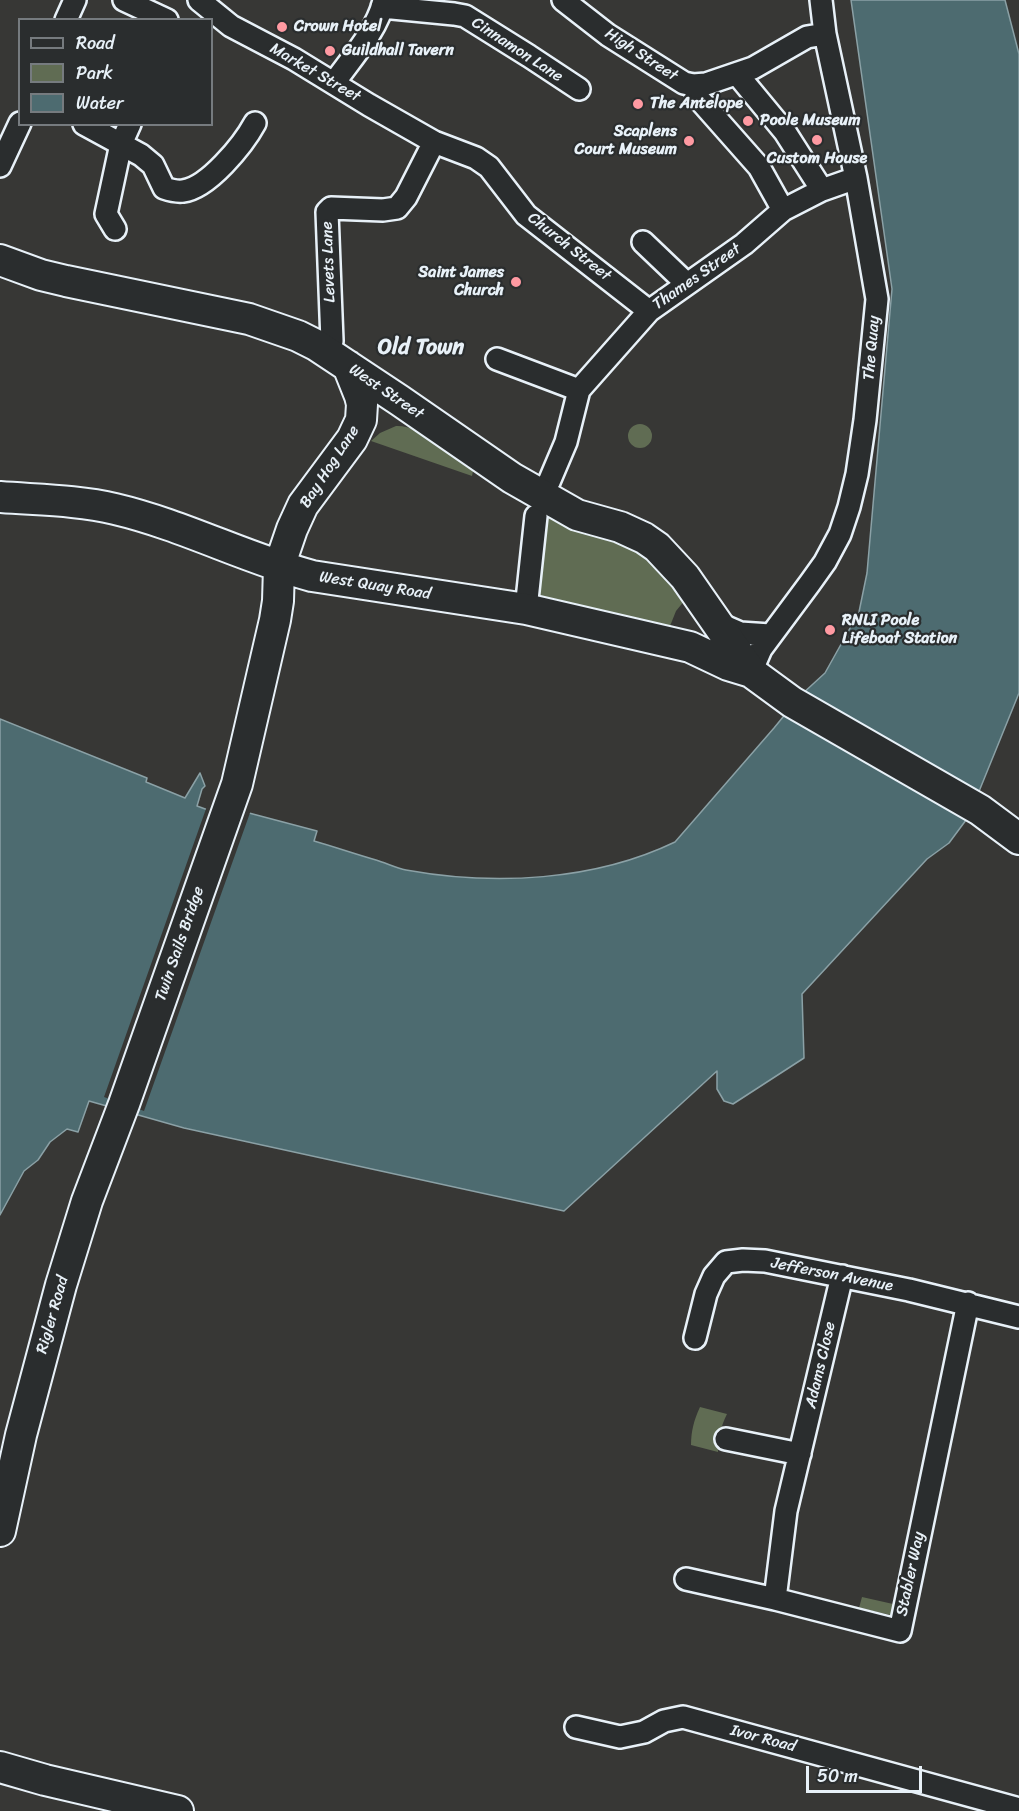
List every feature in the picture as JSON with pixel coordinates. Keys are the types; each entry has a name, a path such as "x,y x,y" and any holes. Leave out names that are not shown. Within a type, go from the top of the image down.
{"highway":[{"name":"West Street","path":"0,261 50,277 249,319 298,336 338,360 537,493 577,514 620,527 651,542 685,577 752,672"},
{"name":"Bay Hog Lane","path":"237,784 275,620 279,567 303,505 352,439 361,420 362,404 358,388 338,360"},
{"name":"West Quay Road","path":"0,497 61,501 113,508 163,522 279,567 312,576 526,609 696,649 752,672"},
{"path":"696,649 705,645 712,638 717,623"},
{"path":"752,672 792,702 980,810 1019,839"},
{"name":"Twin Sails Bridge","path":"124,1104 237,784"},
{"name":"Rigler Road","path":"0,1531 21,1435 61,1285 87,1201 124,1104"},
{"path":"0,1767 45,1780 178,1811"}],"street":[{"path":"124,0 163,18"},
{"name":"High Street","path":"563,0 618,42 684,83 693,85 706,84 753,68 807,37 825,34"},
{"name":"The Quay","path":"752,672 761,649 810,584 840,534 859,463 865,420 877,299 856,178 825,34 821,0"},
{"path":"334,83 366,39 383,4"},
{"name":"Cinnamon Lane","path":"383,4 465,16 579,89"},
{"name":"Market Street","path":"206,10 435,141"},
{"path":"737,74 785,132 822,190"},
{"path":"693,85 698,98 759,168 783,210"},
{"path":"88,126 141,155 153,165 164,188 185,191 206,180 233,155 255,123"},
{"path":"0,166 19,126"},
{"path":"115,229 106,214 122,144 129,126"},
{"name":"Church Street","path":"435,141 476,158 489,167 526,215 649,310"},
{"name":"Levets Lane","path":"338,360 332,341 327,212 331,208 383,210 397,208 406,197 435,141"},
{"name":"Thames Street","path":"549,482 566,442 579,390 649,310 744,244 783,210 822,190 856,178"},
{"path":"643,242 687,284"},
{"path":"497,359 579,390"},
{"path":"526,609 536,516"},
{"path":"717,623 740,633 770,635"},
{"name":"Jefferson Avenue","path":"695,1338 706,1294 714,1276 726,1262 743,1260 765,1261 842,1276 1019,1317"},
{"name":"Adams Close","path":"775,1599 786,1511 842,1276"},
{"name":"Stabler Way","path":"686,1579 900,1631 968,1304"},
{"path":"726,1439 800,1454"},
{"name":"Ivor Road","path":"576,1727 620,1737 644,1731 664,1721 683,1717 1019,1809"}],"green space":[{"path":"640,424 648,428 652,436 648,444 640,448 632,444 628,436 632,428"},
{"path":"396,426 416,430 446,447 474,466 472,476 371,441 380,433"},
{"path":"549,512 646,551 685,600 676,611 670,626 547,599 535,594 544,519"},
{"path":"700,1407 727,1414 720,1432 718,1452 691,1445 693,1426"},
{"path":"862,1597 893,1604 891,1615 859,1608"}],"water":[{"path":"851,0 1005,0 1019,54 1019,693 969,816 949,843 927,859 802,994 804,1058 733,1104 724,1101 717,1089 717,1071 564,1211 184,1128 89,1101 78,1132 67,1129 50,1142 38,1160 24,1171 0,1215 0,719 147,778 146,782 185,798 200,773 205,786 197,806 241,822 249,813 317,831 314,841 402,869 474,878 543,877 611,865 675,842 801,695 825,673 859,612 867,573 892,289"}],"pier":[{"path":"207,806 240,818 251,810 144,1111 104,1097"}],"place":[{"name":"Crown Hotel","path":"282,27"},
{"name":"Guildhall Tavern","path":"330,51"},
{"name":"The Antelope","path":"638,104"},
{"name":"Poole Museum","path":"748,121"},
{"name":"Custom House","path":"817,140"},
{"name":"Scaplens Court Museum","path":"689,141"},
{"name":"Saint James Church","path":"516,282"},
{"name":"RNLI Poole Lifeboat Station","path":"830,630"}],"district":[{"name":"Old Town","path":"421,348"}]}
